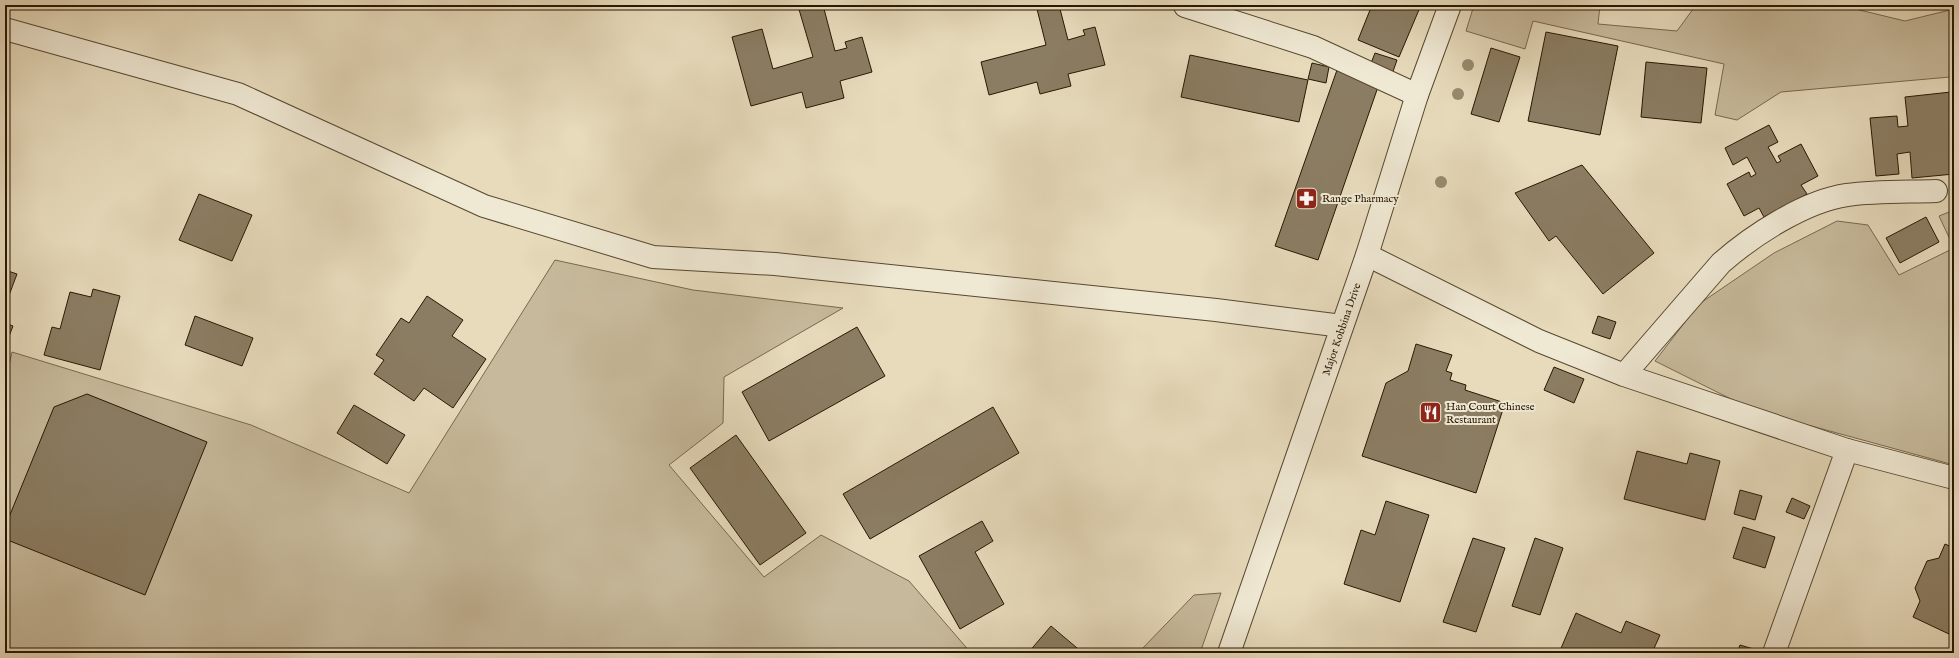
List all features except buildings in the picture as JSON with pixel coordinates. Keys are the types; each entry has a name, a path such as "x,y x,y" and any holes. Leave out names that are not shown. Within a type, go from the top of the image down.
{"street":[{"name":"Major Kobbina Drive","path":"1229,653 1367,255 1417,95 1450,5"},
{"path":"1186,6 1313,47 1417,95"},
{"path":"5,29 238,94 484,206 653,257 775,264 1216,310 1342,326"},
{"path":"1624,375 1722,263 1739,247 1774,224 1816,204 1847,195 1936,191"},
{"path":"1367,255 1539,341 1624,375 1847,450 1954,478"},
{"path":"1774,653 1847,450"}],"shaded area":[{"path":"1474,5 1600,5 1598,24 1677,31 1696,5 1839,5 1905,21 1954,9 1954,80 1950,77 1781,92 1737,120 1715,115 1724,64 1533,21 1525,49 1466,31"},
{"path":"1954,210 1954,248 1939,216"},
{"path":"1837,221 1868,225 1899,275 1954,248 1954,465 1753,410 1655,361 1699,304 1774,253"},
{"path":"555,260 693,290 843,308 724,377 723,423 669,465 764,577 821,535 909,581 971,653 5,653 5,383 12,352 251,425 409,493"},
{"path":"1221,593 1200,653 1142,653 1141,650 1194,595"}],"place":[{"name":"Range Pharmacy","path":"1307,198"},
{"name":"Han Court Chinese Restaurant","path":"1431,412"}]}
